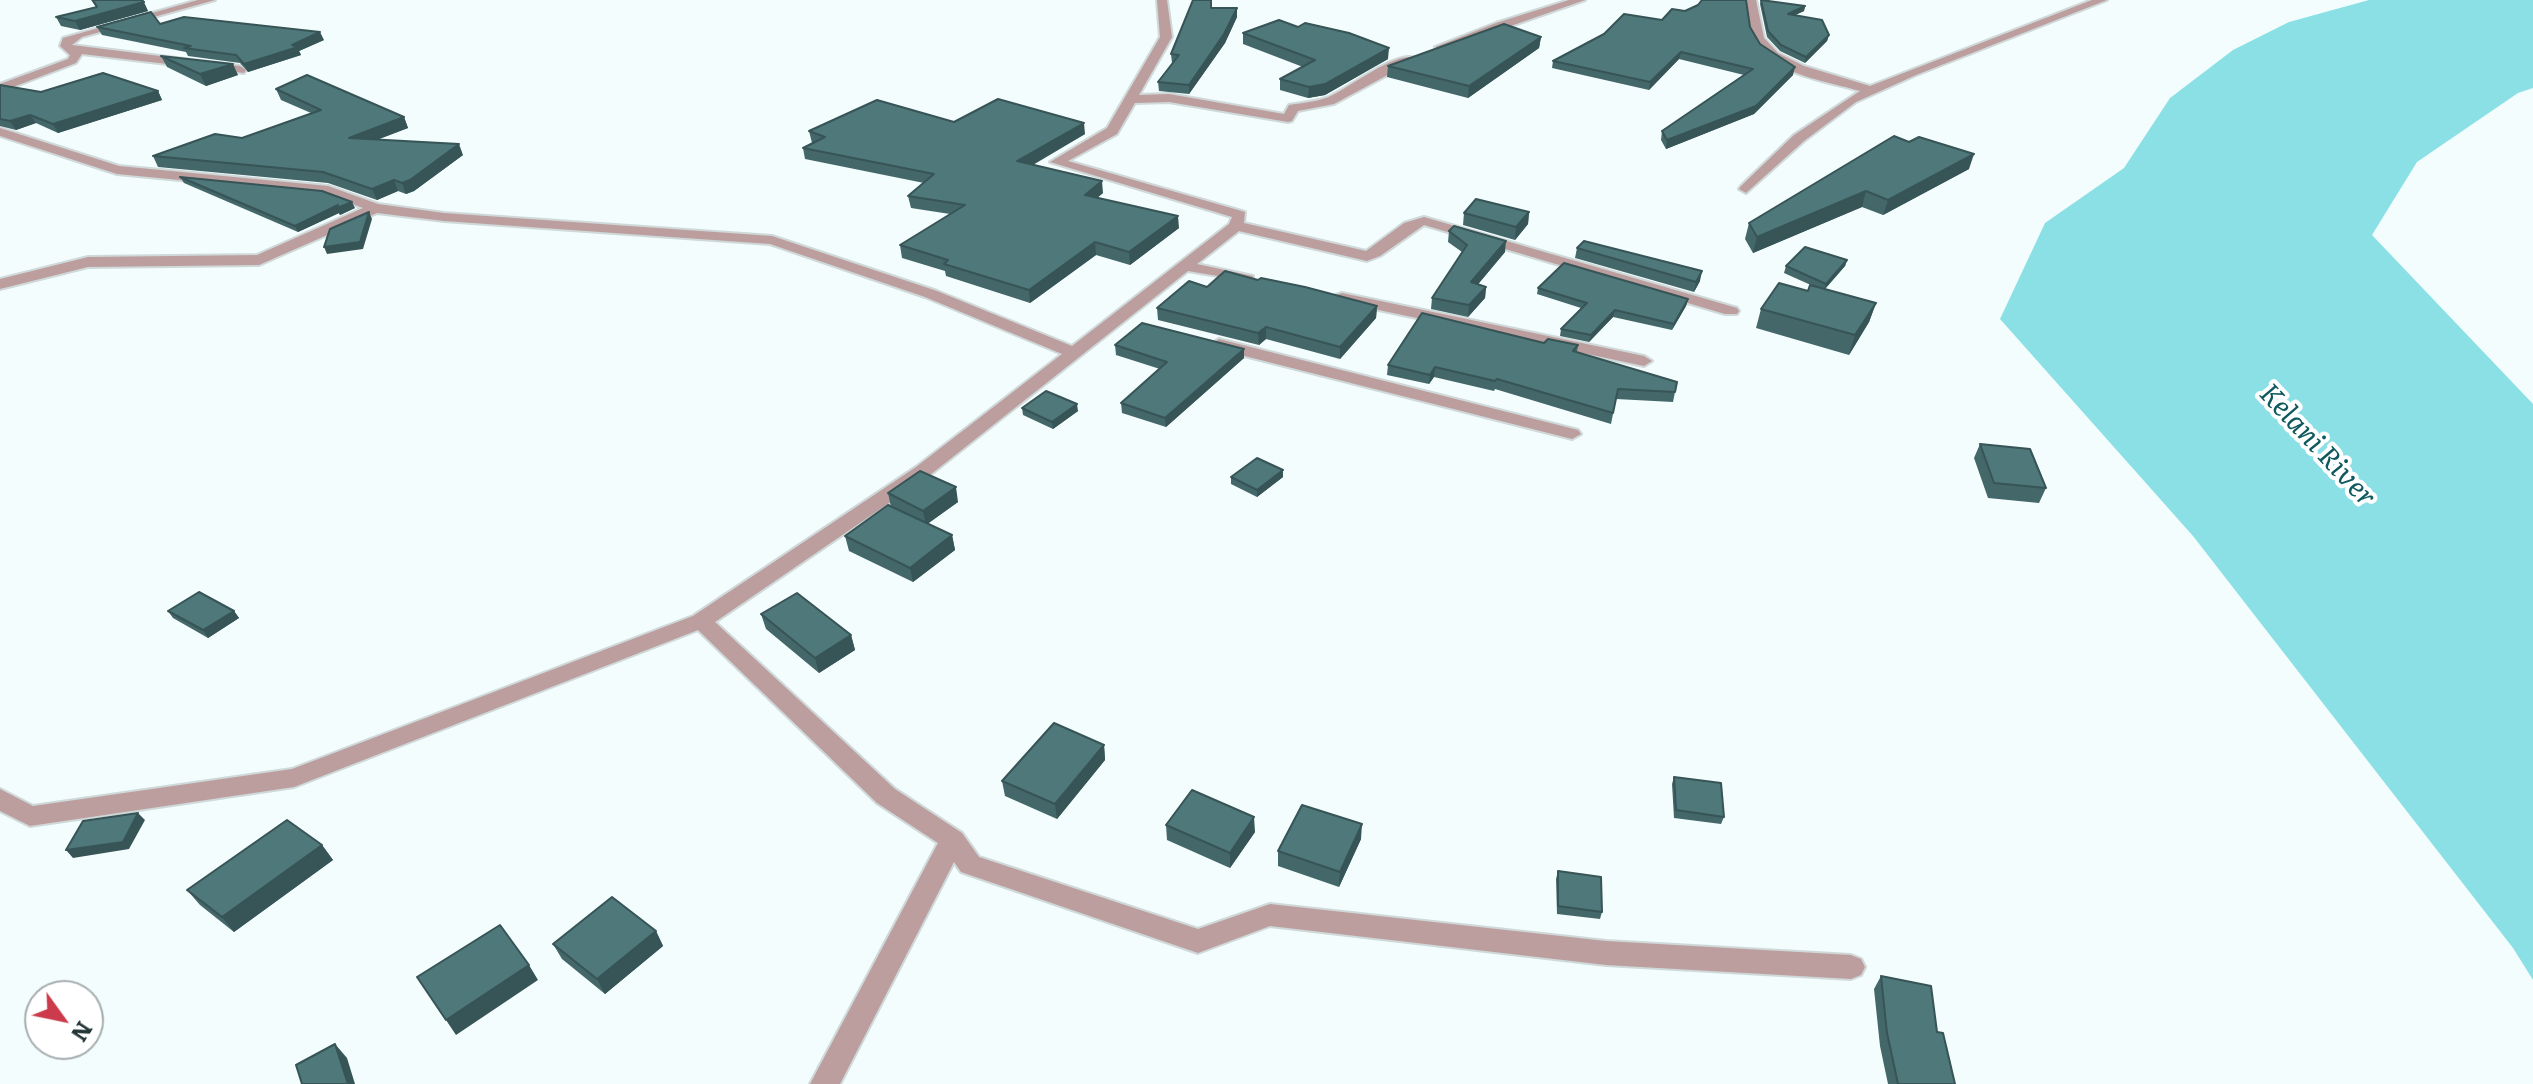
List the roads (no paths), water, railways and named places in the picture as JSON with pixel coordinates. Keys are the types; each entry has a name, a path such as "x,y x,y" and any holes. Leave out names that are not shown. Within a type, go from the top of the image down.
{"street":[{"path":"210,0 78,35 67,40 66,46 75,50 240,70"},
{"path":"0,799 30,816 294,778 701,621 923,471 1074,353 1126,320 1236,226 1240,215 1057,162 1112,131 1166,37 1162,0"},
{"path":"1131,99 1169,98 1288,118 1293,108 1330,101 1378,73 1500,25 1580,0"},
{"path":"1751,0 1757,32 1765,48 1798,67 1870,90"},
{"path":"1746,189 1808,131 1870,90 2102,0"},
{"path":"0,88 72,61 77,55 75,50"},
{"path":"0,132 117,170 328,190 375,208 444,217 772,240 931,294 1074,353"},
{"path":"0,284 88,262 259,260 375,208"},
{"path":"1236,226 1367,256 1381,251 1413,224 1428,221 1731,311"},
{"path":"1186,266 1262,281"},
{"path":"1323,294 1644,361"},
{"path":"1194,338 1572,434"},
{"path":"701,621 886,796 953,840 970,865 1198,941 1270,915 1606,953 1851,967"},
{"path":"825,1084 953,840"}],"water":[{"name":"Kelani River","path":"2369,0 2533,0 2533,88 2518,93 2417,162 2372,235 2533,404 2533,980 2513,948 2193,536 2000,319 2045,223 2124,168 2170,98 2233,50 2289,22"}]}
